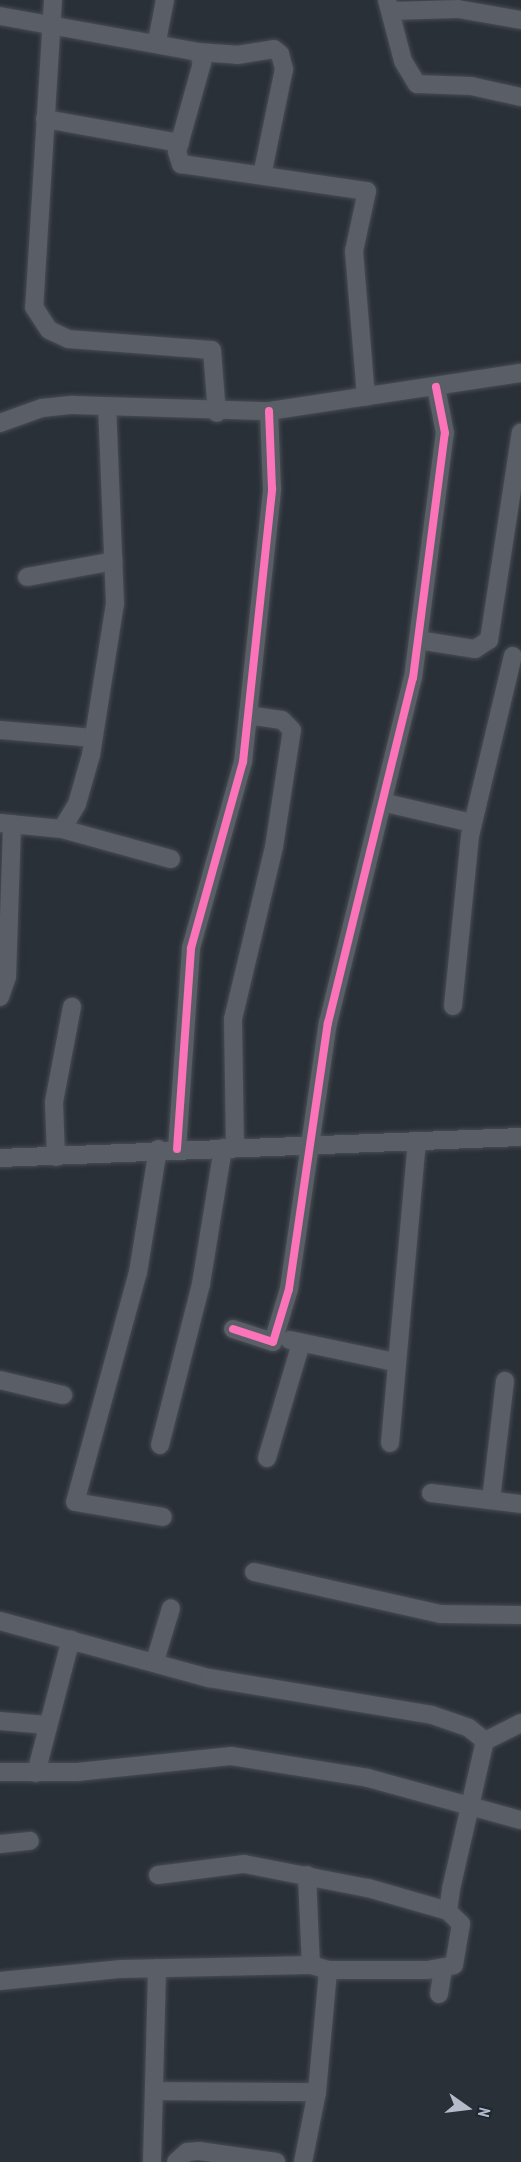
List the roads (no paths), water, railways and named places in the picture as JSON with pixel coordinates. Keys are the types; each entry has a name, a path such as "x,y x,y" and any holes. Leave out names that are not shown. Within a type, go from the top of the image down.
{"street":[{"path":"53,0 32,286 40,320 49,330 85,343 204,347 215,357 217,413"},
{"path":"157,41 165,0"},
{"path":"521,20 467,10 389,5 404,62 417,84 471,86 521,97"},
{"path":"0,16 157,41 198,52 237,55 274,49 280,54 284,69 262,175"},
{"path":"198,52 202,63 180,142 181,164 367,191 354,251 365,388"},
{"path":"45,119 180,142"},
{"path":"0,423 42,408 107,408 217,413 269,411 365,388 436,387 521,373"},
{"path":"233,1329 273,1342 277,1337 314,1144 328,1023 386,803 418,640 445,433 436,387"},
{"path":"62,829 77,804 94,738 111,651 114,561 107,408"},
{"path":"163,1517 75,1502 138,1272 167,1149 191,948 243,762 272,489 269,411"},
{"path":"484,648 494,625 521,432"},
{"path":"27,577 114,561"},
{"path":"418,640 484,648 517,657 472,824 453,1006"},
{"path":"160,1445 201,1284 229,1148 233,1019 274,847 292,730 282,720 248,715"},
{"path":"0,730 94,738"},
{"path":"386,803 472,824"},
{"path":"0,997 7,977 6,824 62,829 171,859"},
{"path":"56,1157 54,1102 72,1007"},
{"path":"0,1158 56,1157 167,1149 417,1143 521,1137"},
{"path":"390,1443 394,1362 417,1143"},
{"path":"277,1337 394,1362"},
{"path":"267,1458 301,1342"},
{"path":"0,1380 63,1395"},
{"path":"491,1500 505,1381"},
{"path":"431,1493 521,1503"},
{"path":"254,1572 440,1614 521,1615"},
{"path":"155,1661 171,1608"},
{"path":"0,1621 249,1686 432,1715 469,1728 485,1741"},
{"path":"36,1773 71,1640"},
{"path":"0,1721 47,1725"},
{"path":"485,1741 521,1723"},
{"path":"448,1911 485,1741"},
{"path":"0,1772 36,1773 231,1756 358,1776 470,1804 521,1820"},
{"path":"0,1844 30,1841"},
{"path":"0,1981 157,1968 442,1968 454,1965 460,1946 461,1924 448,1911 306,1875 244,1864 158,1875"},
{"path":"303,2162 317,2092 319,1967 306,1875"},
{"path":"152,2162 157,1968"},
{"path":"439,1994 442,1968"},
{"path":"154,2091 317,2092"},
{"path":"176,2162 187,2152 199,2151 276,2162"}]}
